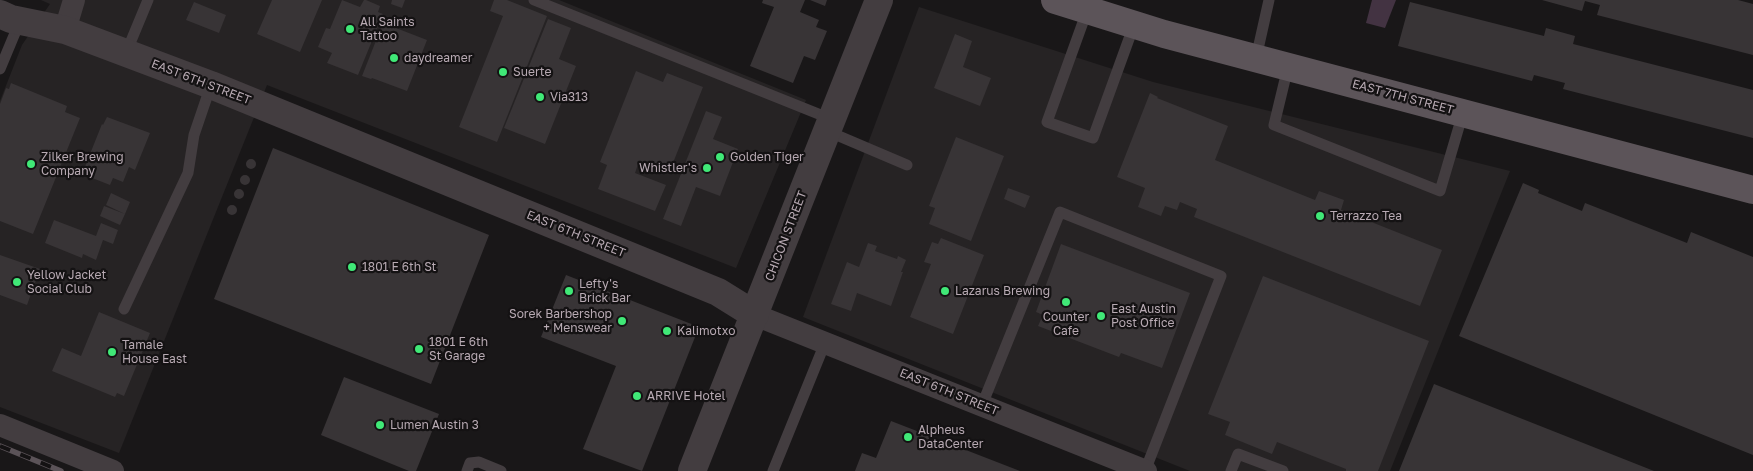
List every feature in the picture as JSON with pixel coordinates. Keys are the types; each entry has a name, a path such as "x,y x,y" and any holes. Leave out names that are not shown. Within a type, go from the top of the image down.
{"main road":[{"name":"EAST 7TH STREET","path":"1055,0 1134,25 1288,67 1753,190"}],"street":[{"path":"64,30 74,0"},
{"name":"CHICON STREET","path":"692,471 879,0"},
{"name":"EAST 6TH STREET","path":"10,17 64,30 211,85 718,292 755,315 1146,471"},
{"path":"0,425 113,471"}],"lane":[{"path":"126,53 148,0"},
{"path":"534,0 829,125 907,165"},
{"path":"1256,58 1269,0"},
{"path":"1087,11 1047,122 1093,138 1134,25"},
{"path":"0,69 10,17"},
{"path":"1288,67 1274,125 1440,191 1463,113"},
{"path":"124,309 188,173 194,135 211,85"},
{"path":"982,405 1060,212 1221,276 1146,471"},
{"path":"774,471 825,343"},
{"path":"1231,471 1238,454 1283,471"},
{"path":"467,471 470,463 480,462 501,471"}],"shaded area":[{"path":"41,0 559,0 806,100 736,268 267,85 119,453 0,407 0,101 22,45 50,4"},
{"path":"1372,0 1396,0 1385,28 1366,23"},
{"path":"919,7 1153,82 1510,171 1390,471 1190,471 803,317"}],"building":[{"path":"272,0 322,0 300,52 257,34"},
{"path":"342,0 360,7 364,0 366,0 380,6 378,12 383,14 358,75 327,63 332,53 318,47 326,28 330,29"},
{"path":"392,0 405,0 402,8 391,4"},
{"name":"Suerte","path":"494,0 507,0 547,16 497,142 459,127 503,16 490,11"},
{"path":"763,0 805,0 800,12 819,20 816,27 827,31 815,60 804,56 793,83 750,66 774,7 762,3"},
{"path":"810,0 827,0 825,6"},
{"path":"1542,0 1738,0 1753,4 1753,55 1597,15 1600,5 1585,1 1582,11"},
{"path":"194,2 226,15 219,33 186,20"},
{"path":"1410,2 1544,36 1546,28 1575,36 1573,44 1753,90 1753,138 1563,89 1565,83 1534,75 1532,81 1398,46"},
{"name":"Via313","path":"548,19 571,28 559,59 576,66 545,144 504,128"},
{"name":"daydreamer","path":"383,23 427,40 407,91 362,76"},
{"path":"955,34 972,41 963,67 991,78 980,106 934,88"},
{"path":"636,71 663,82 667,73 703,87 669,173 639,161 635,173 666,185 655,211 598,189 607,165 600,162"},
{"name":"Zilker Brewing Company","path":"11,83 67,106 65,112 80,118 33,234 0,221 0,104 6,88 9,89"},
{"path":"1150,93 1157,98 1228,126 1215,160 1315,200 1319,191 1344,200 1341,210 1442,250 1420,306 1194,217 1197,209 1180,202 1177,210 1165,206 1161,216 1138,207 1145,188 1117,177"},
{"name":"Whistler's","path":"706,111 722,117 713,139 738,149 720,196 696,187 681,226 663,219"},
{"path":"107,117 150,133 135,170 129,167 123,182 113,178 110,185 82,174 102,124"},
{"path":"956,137 1004,156 971,241 929,224 935,208 929,206"},
{"name":"1801 E 6th St","path":"273,148 489,235 431,384 214,299"},
{"path":"249,159 253,159 256,164 255,168 249,169 246,166 246,162"},
{"path":"243,175 247,175 250,180 249,184 243,185 240,182 240,178"},
{"path":"1523,183 1539,190 1538,193 1582,211 1585,203 1687,243 1691,232 1753,257 1753,455 1459,336"},
{"path":"1008,188 1030,196 1025,208 1004,199"},
{"path":"237,189 241,189 244,194 243,198 237,199 234,196 234,192"},
{"path":"111,193 130,202 125,214 106,205"},
{"path":"230,205 234,205 237,210 236,214 230,215 227,212 227,208"},
{"path":"104,206 125,214 120,225 100,216"},
{"path":"54,220 96,236 101,223 118,230 113,244 103,240 96,260 83,254 82,258 45,243"},
{"name":"Lazarus Brewing","path":"941,238 984,255 953,334 910,317 931,264 924,262 932,242 938,244"},
{"path":"868,243 877,246 875,251 897,259 898,256 906,260 891,306 857,293 851,311 831,304 847,262 859,267"},
{"path":"1061,244 1190,293 1162,368 1121,353 1119,357 1038,326 1043,315 1036,312"},
{"name":"Yellow Jacket Social Club","path":"0,255 40,269 27,305 0,295"},
{"name":"ARRIVE Hotel","path":"566,275 699,327 642,471 583,449 616,366 541,337"},
{"path":"1263,276 1429,341 1378,471 1346,471 1346,469 1277,442 1272,454 1225,435 1230,422 1208,414"},
{"name":"Tamale House East","path":"99,312 150,333 124,396 117,393 115,397 52,371 62,348 81,356"},
{"name":"Lumen Austin 3","path":"344,377 439,414 416,471 409,471 321,435"},
{"path":"1434,384 1654,471 1399,471"},
{"name":"Alpheus DataCenter","path":"891,421 1020,471 855,471 862,453 876,458"}],"railway":[{"path":"0,446 61,471"}],"place":[{"name":"All Saints Tattoo","path":"350,29"},
{"name":"daydreamer","path":"394,58"},
{"name":"Suerte","path":"503,72"},
{"name":"Via313","path":"540,97"},
{"name":"Golden Tiger","path":"720,157"},
{"name":"Zilker Brewing Company","path":"31,164"},
{"name":"Whistler's","path":"707,168"},
{"name":"Terrazzo Tea","path":"1320,216"},
{"name":"1801 E 6th St","path":"352,267"},
{"name":"Yellow Jacket Social Club","path":"17,282"},
{"name":"Lefty's Brick Bar","path":"569,291"},
{"name":"Lazarus Brewing","path":"945,291"},
{"name":"Counter Cafe","path":"1066,302"},
{"name":"East Austin Post Office","path":"1101,316"},
{"name":"Sorek Barbershop + Menswear","path":"622,321"},
{"name":"Kalimotxo","path":"667,331"},
{"name":"1801 E 6th St Garage","path":"419,349"},
{"name":"Tamale House East","path":"112,352"},
{"name":"ARRIVE Hotel","path":"637,396"},
{"name":"Lumen Austin 3","path":"380,425"},
{"name":"Alpheus DataCenter","path":"908,437"}]}
